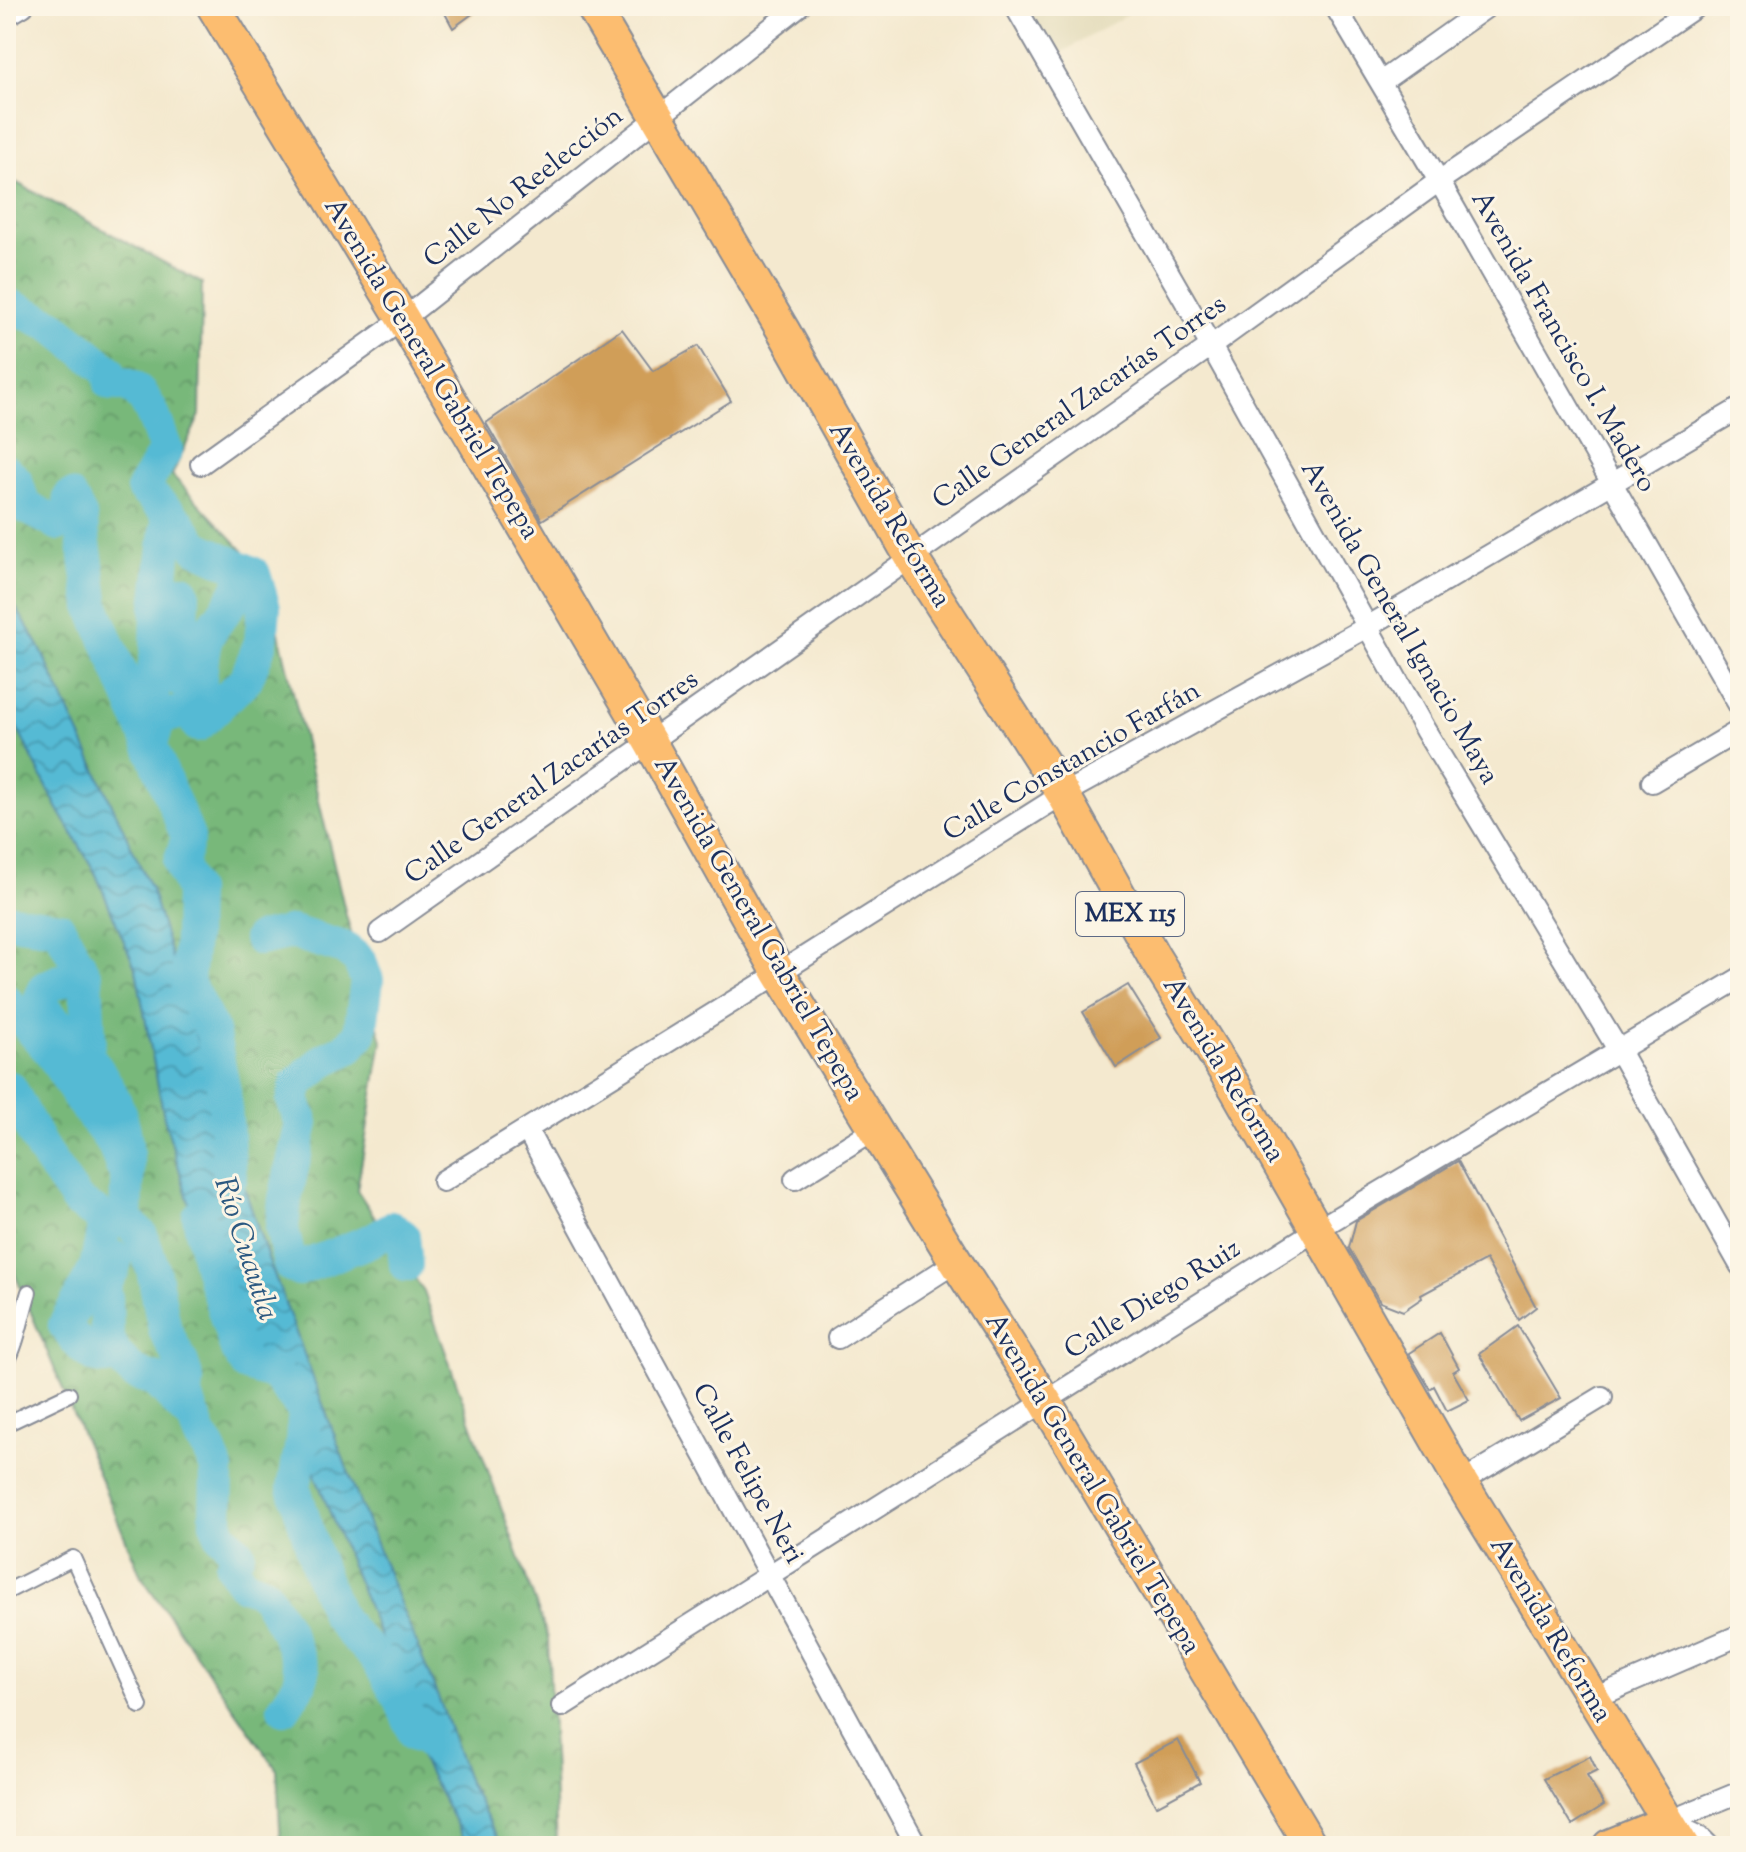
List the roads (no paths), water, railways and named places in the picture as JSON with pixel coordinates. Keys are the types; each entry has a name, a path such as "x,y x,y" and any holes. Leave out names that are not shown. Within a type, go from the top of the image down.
{"main road":[{"name":"Avenida General Gabriel Tepepa","path":"213,6 403,319 651,744 779,973 1045,1401 1311,1846"},
{"name":"Avenida Reforma","path":"592,6 784,332 910,556 1063,794 1154,957 1236,1089 1461,1482 1592,1699 1643,1840"}],"street":[{"path":"6,16 23,6"},
{"name":"Calle No Reelección","path":"201,464 403,319 799,6"},
{"name":"Avenida General Ignacio Maya","path":"1015,6 1211,346 1425,730 1619,1051 1740,1265"},
{"name":"Avenida Francisco I. Madero","path":"1335,6 1439,181 1740,707"},
{"path":"1381,82 1488,6"},
{"name":"Calle General Zacarías Torres","path":"380,932 651,744 910,556 1211,346 1439,181 1697,6"},
{"name":"Calle Constancio Farfán","path":"443,1181 1063,794 1367,627 1740,408"},
{"path":"1652,782 1740,730"},
{"name":"Calle Diego Ruiz","path":"562,1706 1318,1229 1740,978"},
{"path":"795,1179 875,1129"},
{"name":"Calle Felipe Neri","path":"527,1130 917,1846"},
{"path":"838,1338 956,1262"},
{"path":"6,1364 16,1345 17,1330 29,1292"},
{"path":"6,1424 69,1394"},
{"path":"1461,1482 1602,1397"},
{"path":"6,1592 73,1558 140,1706"},
{"path":"1592,1699 1740,1635"},
{"path":"1643,1840 1740,1792"},
{"path":"1643,1840 1698,1838 1706,1846"}],"water":[{"name":"Río Cuautla","path":"6,591 39,646 151,889 221,1119 268,1258 366,1519 442,1707 468,1782 503,1846 468,1846 419,1754 388,1657 288,1408 259,1362 202,1247 164,1117 136,970 95,872 58,809 6,706"}],"waterway":[{"path":"6,304 52,325 108,370 111,384 123,384 141,396 148,405 166,450 143,488 179,523 196,547 254,574 264,608 261,642 246,679 198,725"},
{"path":"6,471 16,481 24,506 59,524"},
{"name":"Río Cuautla","path":"70,497 80,516 93,606 188,837 180,863 192,891 187,982 212,1031 224,1091 230,1179"},
{"path":"159,718 153,711 152,680 169,513"},
{"path":"151,744 159,718 198,708 206,639 235,596 241,577 240,568"},
{"path":"181,681 183,591"},
{"path":"6,920 59,928 86,979 89,1038 86,1054 120,1115 127,1152 126,1220 141,1235 153,1269 165,1330 187,1380 186,1396 200,1436 209,1448 217,1469 216,1523 222,1536 238,1552 232,1566 242,1583 264,1592 285,1628 303,1672 299,1685 284,1708"},
{"path":"260,939 292,932 344,948 359,960 367,980 360,1034 348,1048 324,1060 297,1084 293,1100 302,1123 285,1199 282,1228 290,1265 299,1269 372,1240 392,1228 403,1236 406,1265"},
{"path":"79,964 69,977 46,987 38,1004 79,1045 89,1068"},
{"path":"6,1001 51,1052 82,1102 114,1144 122,1166"},
{"path":"6,1087 10,1088 44,1153 78,1202 99,1215 104,1227 96,1268 65,1325 80,1345 93,1355 100,1358 116,1355"},
{"path":"199,1217 210,1266 237,1350 247,1365 275,1374 305,1411 294,1488 319,1569 337,1614 377,1659 400,1698 415,1734 426,1737 437,1751"},
{"path":"116,1258 103,1287 107,1337 116,1355 134,1373 155,1379 195,1419"}]}
